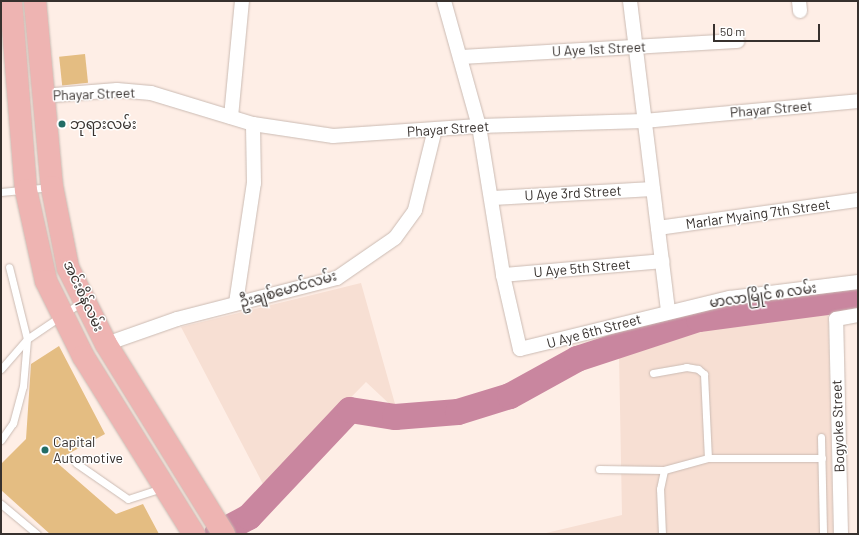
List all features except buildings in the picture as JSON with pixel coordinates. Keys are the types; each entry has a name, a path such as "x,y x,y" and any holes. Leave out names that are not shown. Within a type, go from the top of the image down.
{"main road":[{"name":"အင်းစိန်လမ်း","path":"20,5 42,96 52,187 68,268 83,301 106,344 220,525"},
{"name":"အင်းစိန်လမ်း","path":"20,5 26,190 46,281 60,315 107,394 166,486 193,533"},
{"path":"107,394 130,381"}],"street":[{"path":"231,117 242,1"},
{"path":"444,1 479,126 492,198 503,275"},
{"path":"630,1 668,312"},
{"name":"U Aye 1st Street","path":"460,57 738,41"},
{"name":"Phayar Street","path":"42,96 117,90 151,93 253,124 333,136 479,126 644,121 858,101"},
{"path":"236,304 254,183 253,124"},
{"name":"ဦးချစ်မောင်လမ်း","path":"106,344 177,319 337,278 395,238 415,210 435,129"},
{"name":"U Aye 3rd Street","path":"492,198 653,189"},
{"name":"Marlar Myaing 7th Street","path":"658,228 858,200"},
{"name":"U Aye 5th Street","path":"503,275 662,262"},
{"name":"U Aye 6th Street","path":"503,275 520,349 668,312"},
{"name":"မာလာမြိုင် ၈ လမ်း","path":"668,312 730,298 858,282"},
{"name":"Bogyoke Street","path":"842,534 836,319 858,315"}],"lane":[{"path":"1,192 52,187"},
{"path":"1,440 13,423 21,394 27,339 9,267"},
{"path":"1,369 27,339 60,315 83,301"},
{"path":"653,373 686,367 698,369 704,374 708,458"},
{"path":"821,437 823,534"},
{"path":"599,469 664,470 708,458 822,458"},
{"path":"76,463 128,499 166,486"},
{"path":"662,534 660,489 664,470"},
{"path":"1,504 38,534"}],"shaded area":[{"path":"361,283 397,411 366,382 264,486 181,327"},
{"path":"828,308 833,534 542,534 622,515 619,355 697,329"}],"waterway":[{"path":"217,534 249,517 350,410 395,417 458,412 510,396 577,359 699,319 858,298"}],"place":[{"name":"ဘုရားလမ်း","path":"62,124"},
{"name":"Capital Automotive","path":"45,450"}]}
